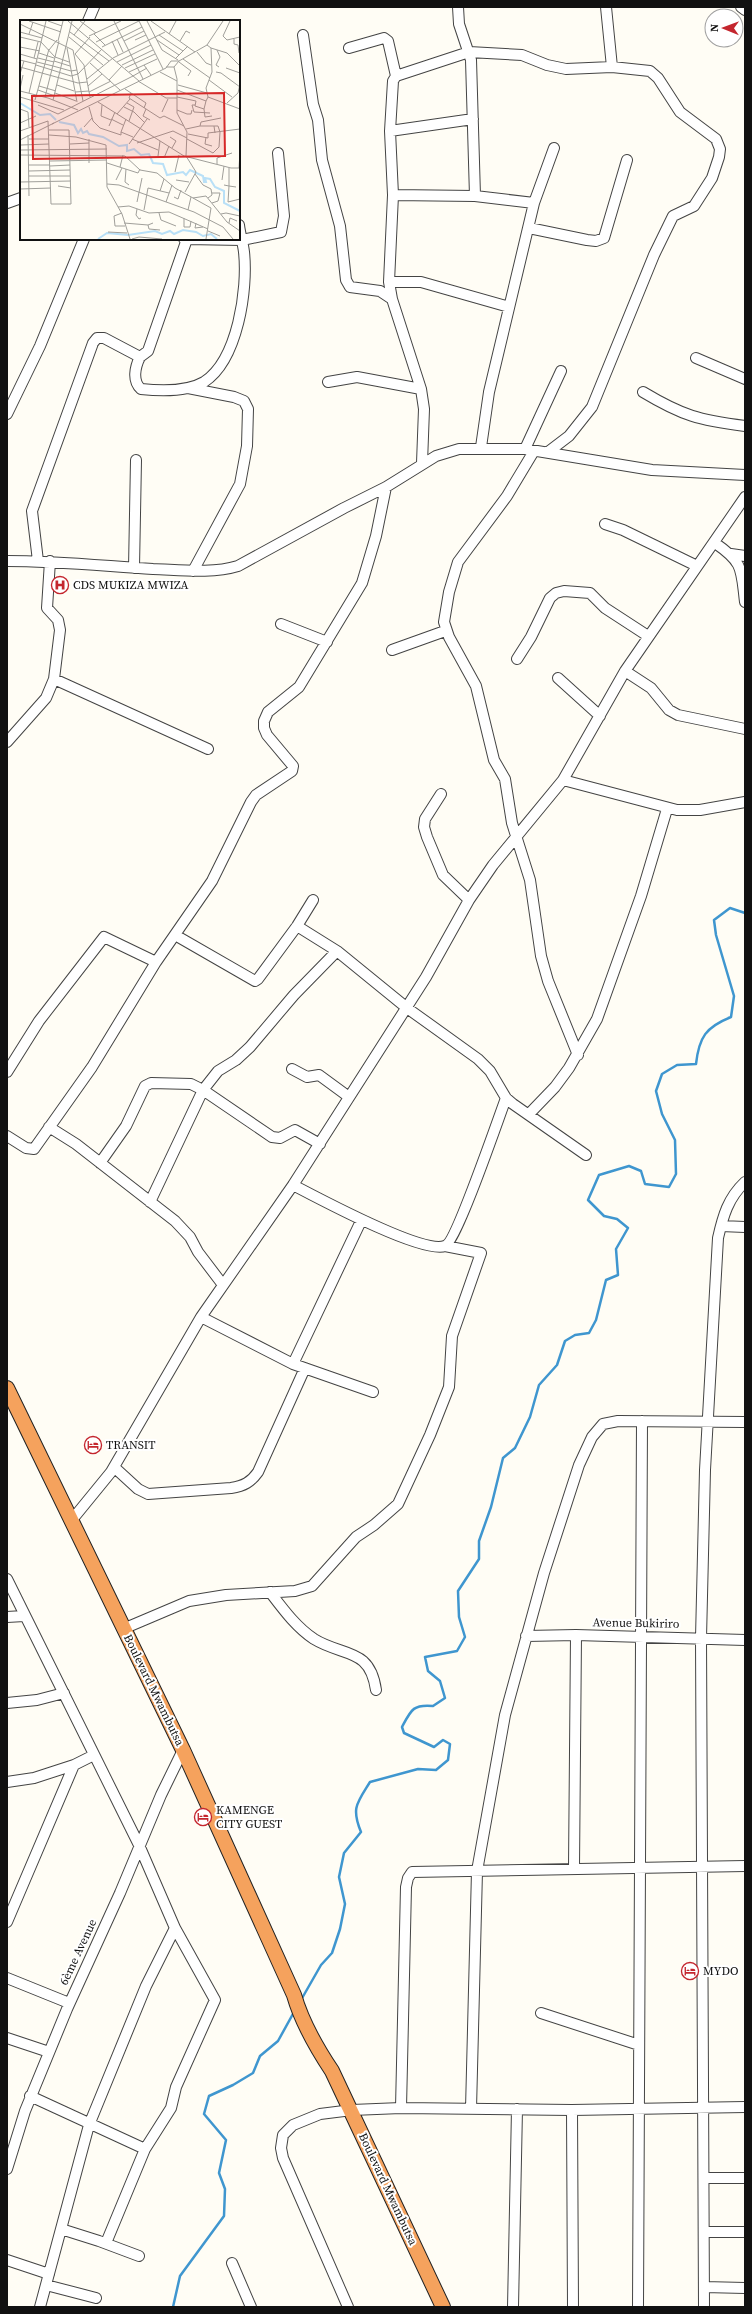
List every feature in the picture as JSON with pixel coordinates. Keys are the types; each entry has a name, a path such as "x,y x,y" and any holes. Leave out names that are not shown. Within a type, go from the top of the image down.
{"highway":[{"name":"Boulevard Mwambutsa","path":"7,1388 183,1750 294,1994 303,2005 318,2031 332,2071 352,2110 443,2307"}],"street":[{"path":"88,20 94,7"},
{"path":"458,7 459,24 469,52 472,72 475,196"},
{"path":"606,7 612,68"},
{"path":"741,7 745,10"},
{"path":"303,36 313,104 318,120 322,160 340,226 346,280 350,287 380,291 392,299"},
{"path":"349,48 384,38 388,41 396,76"},
{"path":"422,463 424,409 422,389 392,299 389,282 393,195 390,131 393,81 396,76 469,52 522,55 547,65 566,69 612,68 652,72 680,112 716,139 720,149 712,178 699,200 694,206 673,216 654,255 592,408 569,436 548,452"},
{"path":"390,131 473,118"},
{"path":"481,447 485,408 534,203 554,148"},
{"path":"242,240 278,233 283,228 284,216 278,153"},
{"path":"529,228 587,240 596,241 604,238 627,160"},
{"path":"393,195 475,196 534,203"},
{"path":"7,203 20,198"},
{"path":"188,388 204,382 219,369 231,343 244,301 244,264 240,230"},
{"path":"7,414 40,346 84,240"},
{"path":"187,240 175,269 167,302 148,351 140,357 136,366 135,376 137,385 141,389 188,388 234,397 244,401 248,408 247,446 240,484 193,571"},
{"path":"389,282 421,282 509,307"},
{"path":"38,561 32,512 93,343 97,338 104,338 140,357"},
{"path":"696,358 745,379"},
{"path":"561,371 530,450 507,496 458,562 445,609 446,631 476,686 494,760 505,779 516,836 530,880 541,956 548,981 578,1055"},
{"path":"328,382 357,376 422,389"},
{"path":"643,392 683,414 712,422 745,426"},
{"path":"7,561 38,561 193,571 227,569 238,566 344,508 386,487 422,463 436,456 459,448 481,447 530,450 652,470 745,475"},
{"path":"134,568 136,460"},
{"path":"7,1136 31,1150 49,1127 92,1067 156,962 212,881 250,802 256,795 292,771 293,766 289,760 267,735 264,728 264,721 268,712 300,687 362,583 376,536 386,487"},
{"path":"71,1521 114,1467 201,1317 320,1144 407,1008 470,900 516,836 563,780 625,671 697,566 715,543 745,497"},
{"path":"605,524 623,530 697,566"},
{"path":"715,543 731,554 740,565 745,602"},
{"path":"731,554 745,556"},
{"path":"7,742 46,698 54,678 60,630 58,620 47,608 50,562"},
{"path":"517,659 531,637 550,598 556,593 564,591 590,593 605,608 648,636"},
{"path":"281,624 327,642"},
{"path":"392,650 446,631"},
{"path":"625,671 651,688 669,710 678,715 745,729"},
{"path":"54,678 208,749"},
{"path":"558,678 600,716"},
{"path":"563,780 667,809 700,810 745,802"},
{"path":"441,794 425,819 424,827 443,875 470,900"},
{"path":"529,1114 555,1087 578,1055 597,1019 641,896 667,809"},
{"path":"175,935 255,980 258,979 298,926 313,900"},
{"path":"298,926 337,951 407,1008 478,1059 490,1071 506,1098 586,1155"},
{"path":"7,1072 40,1021 104,937 156,962"},
{"path":"150,1202 203,1090 218,1071 236,1060 250,1047 294,995 337,951"},
{"path":"292,1069 307,1077 319,1075 350,1097"},
{"path":"100,1163 126,1126 147,1084 192,1084 272,1138 280,1138 295,1130 320,1144"},
{"path":"445,1246 451,1241 506,1098"},
{"path":"49,1127 100,1163 175,1221 190,1237 198,1252 223,1285"},
{"path":"704,2307 700,1638 705,1470 716,1262 721,1226 730,1200 745,1182"},
{"path":"123,1628 189,1601 226,1595 295,1591 312,1586 356,1537 374,1525 398,1504 430,1435 448,1387 452,1336 481,1253 445,1246 437,1247 418,1242 361,1221 293,1185"},
{"path":"293,1364 361,1221"},
{"path":"721,1226 745,1227"},
{"path":"201,1317 293,1364 373,1392"},
{"path":"114,1467 138,1489 148,1494 244,1486 252,1480 258,1472 304,1368"},
{"path":"471,2109 477,1871 505,1715 544,1573 579,1465 592,1437 603,1424 618,1421 745,1422"},
{"path":"638,2307 642,1421"},
{"path":"7,1580 139,1845 175,1928 191,1960 214,1996 215,2003 176,2087 171,2108 145,2149 106,2243"},
{"path":"270,1592 291,1620 316,1640 362,1660 371,1669 376,1690"},
{"path":"7,1617 24,1616"},
{"path":"574,1868 576,1635"},
{"name":"Avenue Bukiriro","path":"526,1636 640,1636 745,1640"},
{"path":"7,1703 37,1700 64,1693"},
{"name":"6ème Avenue","path":"7,2169 9,2149 69,2003 120,1893 139,1845 183,1750"},
{"path":"7,1782 34,1778 74,1764 94,1755"},
{"path":"7,1922 74,1764"},
{"path":"401,2108 408,1878 412,1872 418,1870 477,1871 745,1866"},
{"path":"40,2307 89,2125 146,1986 175,1928"},
{"path":"7,1978 69,2003"},
{"path":"541,2013 639,2045"},
{"path":"7,2038 49,2052"},
{"path":"30,2096 89,2125 145,2149"},
{"path":"348,2307 286,2165 281,2148 283,2135 293,2125 320,2114 352,2110 401,2108 572,2110 745,2107"},
{"path":"513,2307 517,2109"},
{"path":"572,2110 573,2307"},
{"path":"704,2178 745,2178"},
{"path":"61,2229 106,2243 139,2256"},
{"path":"704,2232 745,2232"},
{"path":"7,2260 49,2274"},
{"path":"232,2263 251,2307"},
{"path":"46,2285 96,2298"},
{"path":"704,2287 745,2288"}],"waterway":[{"path":"301,2000 321,1965 332,1953 340,1929 345,1904 339,1877 344,1853 361,1832 356,1817 356,1811 362,1795 370,1782 418,1769 436,1770 448,1760 450,1744 443,1740 434,1747 404,1733 402,1727 413,1709 421,1706 433,1706 445,1698 440,1681 428,1671 425,1657 457,1651 465,1637 459,1617 458,1591 479,1559 479,1541 491,1507 503,1458 515,1448 530,1417 539,1385 557,1365 565,1341 575,1335 589,1333 596,1320 606,1280 618,1275 616,1249 628,1228 617,1219 604,1216 588,1200 599,1175 629,1166 641,1171 645,1184 669,1187 676,1174 675,1140 662,1114 656,1091 662,1074 677,1065 696,1064 699,1047 705,1034 715,1025 731,1017 734,996 716,935 714,920 730,908 745,913"},
{"path":"173,2307 180,2276 224,2216 225,2189 219,2173 226,2140 204,2114 209,2096 233,2085 253,2073 260,2056 278,2041 294,2012"}],"place":[{"name":"CDS MUKIZA MWIZA","path":"60,585"},
{"name":"TRANSIT","path":"93,1445"},
{"name":"KAMENGE CITY GUEST","path":"203,1817"},
{"name":"MYDO","path":"690,1971"}]}
